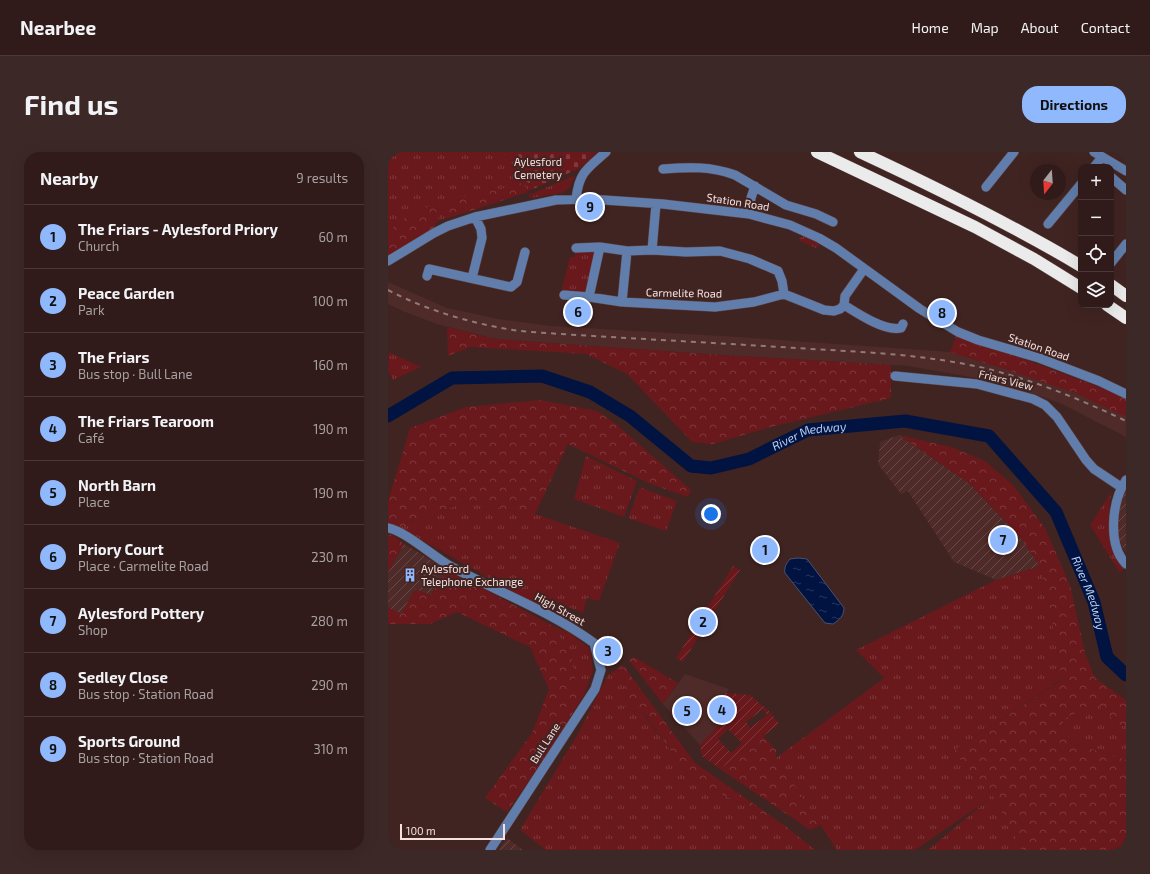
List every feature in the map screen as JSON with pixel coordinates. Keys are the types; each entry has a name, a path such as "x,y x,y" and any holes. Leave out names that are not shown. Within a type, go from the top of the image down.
{"highway":[{"path":"817,152 976,227 1034,259 1078,286"},
{"path":"860,152 973,206 1078,264"},
{"path":"1114,287 1126,296"},
{"path":"1111,308 1126,318"}],"street":[{"path":"576,199 581,177 606,152"},
{"path":"986,187 1014,152"},
{"path":"1096,164 1098,154 1126,171"},
{"path":"663,169 702,167 716,169 735,175 786,205 816,214 833,222"},
{"path":"1114,180 1126,190"},
{"path":"749,214 751,198 755,186"},
{"path":"1048,224 1078,188"},
{"name":"Station Road","path":"388,261 448,226 475,217 556,200 576,199 656,204 749,214 790,225 819,238 836,248 920,309 958,332 978,340 1039,358 1099,381 1126,394"},
{"path":"652,250 656,204"},
{"path":"472,278 482,238 481,229 475,217"},
{"path":"1114,259 1126,244"},
{"path":"576,248 600,247 627,251 720,251 750,259 778,270 782,281 784,294 824,310 834,311 840,309 844,305 845,296 864,269"},
{"path":"589,297 600,247"},
{"path":"622,302 627,251"},
{"path":"427,276 429,269 511,287 517,282 525,252"},
{"name":"Carmelite Road","path":"564,295 622,302 715,307 754,302 784,294"},
{"path":"844,305 867,320 893,328 900,328 903,324"},
{"name":"Friars View","path":"895,376 977,384 1033,399 1045,405 1056,416 1086,460 1094,469 1124,484"},
{"path":"1124,484 1115,508 1115,542 1120,557 1126,564"},
{"name":"High Street","path":"388,528 410,539 450,566 566,624 594,643"},
{"name":"Bull Lane","path":"490,850 595,690 601,670 594,643"}],"shaded area":[{"path":"388,282 447,308 498,319 551,326 950,352 965,344 1126,401 1126,437 1062,404 1017,388 976,378 908,366 705,354 495,339 437,324 388,304"},
{"path":"899,435 970,484 1021,538 1040,566 996,580 954,562 908,491 901,494 878,464 880,442"},
{"path":"1126,488 1126,553 1118,539 1116,507"},
{"path":"404,544 446,569 431,595 415,590 401,615 388,607 388,572"},
{"path":"685,674 729,689 721,703 731,712 700,745 663,704"},
{"path":"507,838 523,850 498,850"}],"green space":[{"path":"388,152 503,152 533,189 439,221 388,255"},
{"name":"Aylesford Cemetery","path":"503,152 597,152 580,168 533,189"},
{"path":"575,175 569,188 562,193 530,198 529,195"},
{"path":"523,183 528,192 452,217 447,213 444,207 449,202 466,195 492,191"},
{"path":"430,205 437,211 439,217 434,227 424,235 388,257 388,232 406,217 420,212"},
{"path":"803,236 819,244 819,246 816,248 800,241 799,239"},
{"path":"585,250 596,252 586,294 561,292 570,257 575,257 575,252 580,253"},
{"path":"447,327 495,339 705,354 891,365 891,398 771,427 713,444 692,442 627,374 586,354 470,347 448,356"},
{"path":"957,334 1123,397 1126,399 1126,417 1075,393 950,352"},
{"path":"389,352 421,367 393,380 388,371"},
{"path":"540,400 597,411 615,423 691,490 688,497 648,483 568,444 535,514 526,514 469,501 399,527 388,524 388,501 410,428 466,407"},
{"path":"899,435 951,447 985,461 1013,485 1045,528 1070,585 1085,653 1095,678 1126,700 1126,725 1120,726 1095,703 1062,720 1070,742 1126,760 1126,850 1022,850 993,796 953,751 1062,680 1049,601 1040,566 1021,538 970,484"},
{"path":"586,456 637,481 624,517 574,499"},
{"path":"640,487 677,501 666,531 628,518"},
{"path":"1111,492 1109,514 1110,532 1114,549 1123,569 1120,573 1090,525"},
{"path":"469,501 526,514 535,514 620,543 599,601 587,598 583,613 543,596 540,607 399,527"},
{"path":"388,534 394,536 404,544 388,572"},
{"path":"733,566 740,570 683,662 676,658"},
{"path":"1040,566 1049,601 1062,679 954,751 993,796 1022,850 928,850 988,800 915,850 837,850 776,758 884,678 856,650 996,580"},
{"path":"446,569 553,626 571,655 577,689 584,695 546,756 507,812 485,798 532,733 549,689 530,647 457,612 430,624 388,624 388,607 401,614 415,589 431,595"},
{"path":"553,626 568,632 590,649 593,671 584,695 577,690 571,655"},
{"path":"634,657 678,683 663,704 629,660"},
{"path":"623,665 626,710 643,713 691,779 784,825 815,850 546,850 520,830 579,732 608,675"},
{"path":"623,665 695,763 784,825 691,779 644,713 626,710"},
{"path":"726,693 750,695 771,713 779,724 720,769 702,756 700,745 731,712 721,703","holes":["763,709 767,715 750,728 746,722","728,729 742,743 731,753 718,739"]},
{"path":"1095,703 1120,726 1126,725 1126,760 1070,742 1062,720"},
{"path":"763,736 776,750 776,758 821,825 810,830 720,769"}],"water":[{"path":"790,559 807,559 844,608 841,618 833,624 825,623 785,573 786,566"}],"waterway":[{"name":"River Medway","path":"388,416 452,378 542,376 590,392 630,416 691,466 711,468 749,459 808,430 905,421 989,436 1056,512 1094,602 1107,657 1126,675"}],"railway":[{"path":"388,290 433,310 465,320 513,330 555,334 869,352 965,364 988,369 1041,385 1076,398 1126,421"}],"place":[{"name":"Sports Ground","path":"590,207"},
{"name":"Priory Court","path":"578,312"},
{"name":"Sedley Close","path":"942,313"},
{"name":"Aylesford Pottery","path":"1003,540"},
{"name":"The Friars - Aylesford Priory","path":"765,550"},
{"name":"Aylesford Telephone Exchange","path":"410,575"},
{"name":"Peace Garden","path":"703,622"},
{"name":"The Friars","path":"608,651"},
{"name":"The Friars Tearoom","path":"722,710"},
{"name":"North Barn","path":"687,711"}]}
